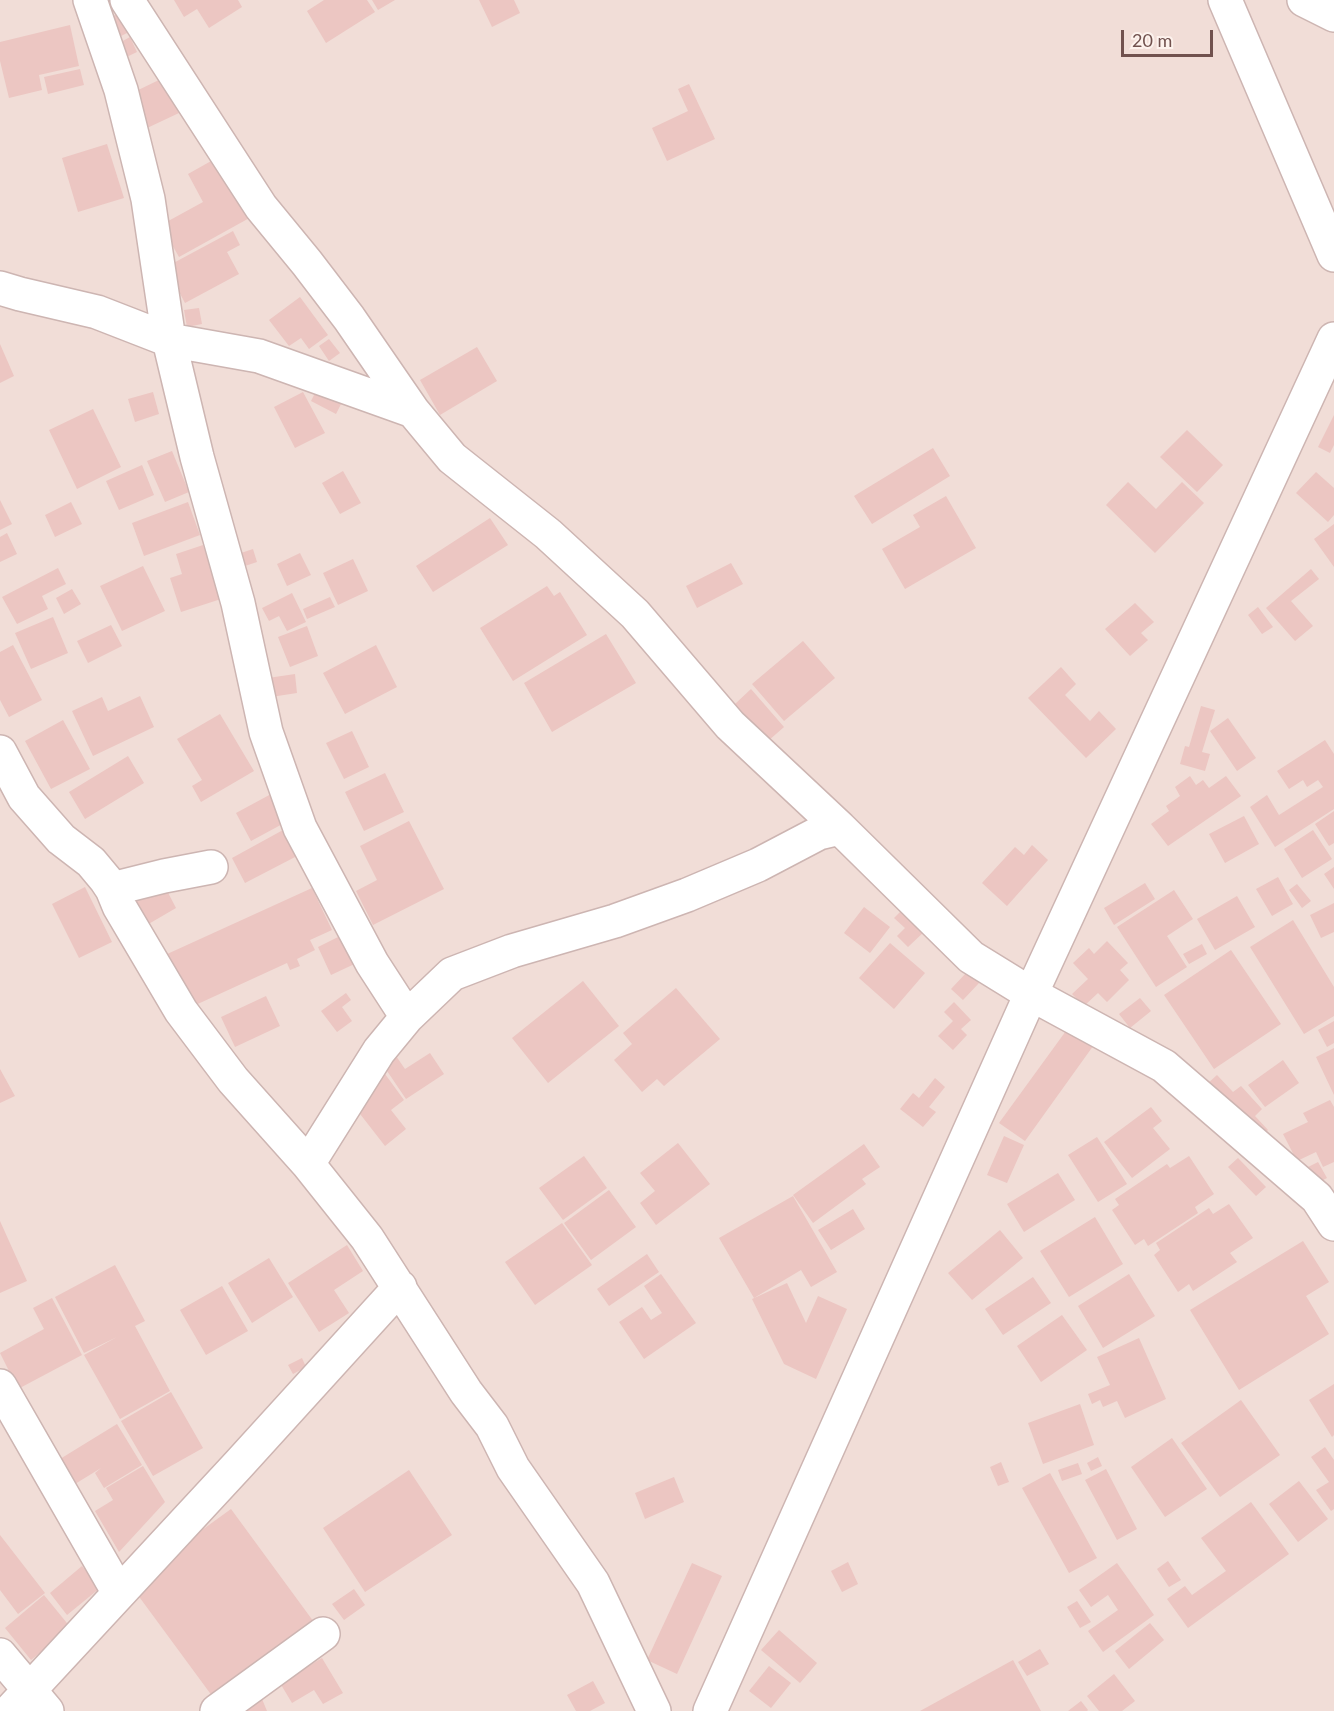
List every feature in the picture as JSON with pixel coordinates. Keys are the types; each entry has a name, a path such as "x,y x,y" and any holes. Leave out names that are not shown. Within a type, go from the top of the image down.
{"street":[{"path":"90,0 120,90 148,199 169,340 197,457 238,603 266,732 300,828 372,963 407,1017"},
{"path":"127,0 261,207 349,318 413,411 452,458 548,534 635,614 730,725 840,828 971,957 1031,994 1164,1066 1328,1204"},
{"path":"1225,0 1334,255"},
{"path":"1304,0 1334,15"},
{"path":"0,288 97,312 169,340 259,356 413,411"},
{"path":"710,1711 1031,994 1333,344"},
{"path":"0,752 24,797 62,839 91,862 112,889 118,906 181,1011 233,1080 308,1164 367,1238 466,1392 492,1426 513,1468 593,1583 654,1711"},
{"path":"308,1164 379,1051 407,1017 452,974 512,951 615,921 687,895 758,865 819,833 840,828"},
{"path":"112,889 211,867"},
{"path":"0,1655 29,1704 119,1593 400,1287"},
{"path":"0,1386 119,1593"},
{"path":"217,1711 323,1634"}],"shaded area":[{"path":"0,0 1334,0 1334,1711 0,1711"}],"building":[{"path":"174,0 238,0 242,7 209,28 197,9 184,17"},
{"path":"324,0 367,0 375,12 326,43 307,11"},
{"path":"372,0 395,0 378,10"},
{"path":"479,0 514,0 520,13 492,27"},
{"path":"121,12 131,31 115,39 106,20"},
{"path":"70,25 79,66 39,75 42,90 9,98 0,61 0,42"},
{"path":"130,37 137,52 116,62 110,48"},
{"path":"80,69 84,85 48,94 44,77"},
{"path":"163,78 179,113 145,129 128,95"},
{"path":"689,84 715,139 667,161 652,128 688,111 678,89"},
{"path":"107,144 124,198 78,212 62,158"},
{"path":"220,156 253,216 179,257 161,225 203,202 188,174"},
{"path":"233,231 240,245 227,252 239,274 185,303 166,267"},
{"path":"300,297 328,335 309,349 301,338 289,346 269,320"},
{"path":"199,308 202,324 187,327 184,310"},
{"path":"329,339 340,353 329,361 319,346"},
{"path":"0,344 14,376 0,383"},
{"path":"477,347 497,381 440,415 420,380"},
{"path":"318,387 343,400 336,414 311,401"},
{"path":"153,392 159,414 135,422 128,399"},
{"path":"303,392 325,433 295,448 274,407"},
{"path":"93,409 121,467 77,489 49,430"},
{"path":"1334,415 1334,445 1330,453 1318,447"},
{"path":"1187,430 1223,465 1197,492 1160,457"},
{"path":"933,448 950,476 872,524 854,496"},
{"path":"172,451 189,492 165,502 147,461"},
{"path":"142,465 154,495 119,510 106,481"},
{"path":"343,471 361,503 340,514 322,483"},
{"path":"1316,472 1334,488 1334,515 1328,522 1296,493"},
{"path":"1128,482 1156,509 1182,482 1204,503 1155,553 1106,505"},
{"path":"946,496 976,548 905,589 882,549 920,527 913,515"},
{"path":"0,500 12,524 0,530"},
{"path":"71,502 82,524 55,537 45,515"},
{"path":"188,502 200,535 144,556 132,523"},
{"path":"490,518 508,545 433,592 416,566"},
{"path":"1334,524 1334,567 1314,539"},
{"path":"7,533 17,554 0,562 0,537"},
{"path":"203,545 221,599 181,612 170,578 182,574 176,554"},
{"path":"253,549 257,562 245,566 241,553"},
{"path":"300,553 311,575 287,586 277,564"},
{"path":"353,559 368,591 338,605 323,573"},
{"path":"731,563 743,584 697,608 686,586"},
{"path":"143,566 165,611 122,631 100,586"},
{"path":"58,568 66,584 42,596 48,609 17,624 2,597"},
{"path":"1311,569 1319,579 1291,601 1313,626 1295,641 1266,608"},
{"path":"547,586 554,596 560,592 587,635 513,681 480,628"},
{"path":"72,589 81,604 64,614 56,598"},
{"path":"292,593 306,622 287,631 279,616 269,621 262,608"},
{"path":"330,597 335,607 307,619 303,609"},
{"path":"1135,603 1154,622 1141,633 1148,640 1130,656 1105,629"},
{"path":"1258,607 1273,627 1262,634 1248,615"},
{"path":"53,617 68,653 31,669 15,633"},
{"path":"111,625 122,646 88,663 77,641"},
{"path":"307,626 318,656 290,667 278,637"},
{"path":"606,634 636,683 552,732 524,683"},
{"path":"803,641 835,678 784,721 752,684"},
{"path":"13,645 42,700 9,717 0,700 0,652"},
{"path":"376,645 397,687 345,714 323,673"},
{"path":"1061,667 1076,684 1065,695 1090,721 1099,711 1116,729 1086,758 1028,698"},
{"path":"295,674 297,693 271,697 268,678"},
{"path":"751,689 784,727 768,741 735,704"},
{"path":"140,696 154,727 93,756 72,711 102,697 108,711"},
{"path":"1201,706 1215,710 1202,752 1210,754 1205,771 1180,764 1185,746 1189,747"},
{"path":"220,714 254,771 201,802 192,786 202,780 177,739"},
{"path":"1228,718 1256,758 1237,771 1210,731"},
{"path":"63,720 90,769 51,789 25,741"},
{"path":"352,731 369,767 344,779 326,743"},
{"path":"1325,740 1334,754 1334,809 1275,847 1250,807 1267,795 1279,815 1323,787 1318,780 1307,787 1303,780 1289,789 1277,771"},
{"path":"128,756 144,783 85,819 69,792"},
{"path":"385,773 404,812 364,831 345,792"},
{"path":"1190,776 1196,785 1203,780 1209,788 1226,776 1241,796 1168,846 1151,824 1169,811 1166,806 1180,796 1175,787"},
{"path":"273,793 288,821 251,841 236,813"},
{"path":"1334,811 1334,843 1329,846 1315,824"},
{"path":"1244,816 1259,844 1225,863 1209,834"},
{"path":"409,821 444,889 373,925 356,891 377,880 360,846"},
{"path":"283,830 297,856 245,883 232,858"},
{"path":"1313,830 1332,859 1302,878 1284,849"},
{"path":"1032,845 1048,860 1007,906 982,883 1015,847 1024,855"},
{"path":"1334,867 1334,889 1324,874"},
{"path":"1278,877 1293,904 1272,916 1256,889"},
{"path":"163,883 176,908 140,929 126,904"},
{"path":"1145,883 1155,899 1114,925 1104,908"},
{"path":"1297,884 1311,901 1302,908 1289,890"},
{"path":"85,887 112,942 79,958 52,904"},
{"path":"312,888 332,930 310,940 315,950 297,959 300,966 290,970 287,963 189,1008 165,955"},
{"path":"1174,890 1193,919 1167,936 1187,967 1156,987 1117,927"},
{"path":"1237,896 1255,927 1215,950 1197,919"},
{"path":"1334,903 1334,932 1321,938 1310,915"},
{"path":"864,907 890,927 870,953 844,933"},
{"path":"904,908 926,930 908,947 897,936 905,928 894,918"},
{"path":"1293,920 1334,987 1334,1016 1304,1034 1250,947"},
{"path":"348,932 363,960 331,975 318,947"},
{"path":"1107,941 1128,963 1120,970 1129,980 1107,1002 1098,993 1084,1006 1072,994 1088,979 1073,963 1089,948 1094,954"},
{"path":"890,943 925,973 894,1009 859,978"},
{"path":"1202,944 1207,954 1189,964 1183,954"},
{"path":"1231,950 1281,1024 1214,1069 1164,995"},
{"path":"967,972 979,983 963,1000 951,989"},
{"path":"583,981 619,1026 548,1083 512,1038"},
{"path":"676,988 720,1039 664,1086 657,1079 642,1092 614,1060 632,1044 623,1033"},
{"path":"346,993 351,1000 342,1007 352,1021 337,1032 321,1011"},
{"path":"266,996 280,1026 235,1047 221,1017"},
{"path":"1140,998 1151,1011 1130,1028 1119,1014"},
{"path":"954,1002 971,1020 961,1029 967,1035 953,1050 938,1036 953,1021 944,1012"},
{"path":"1334,1021 1334,1043 1327,1047 1318,1030"},
{"path":"1071,1024 1096,1042 1025,1141 999,1123"},
{"path":"1334,1048 1334,1095 1316,1057"},
{"path":"430,1053 444,1074 406,1099 383,1065 396,1056 405,1069"},
{"path":"1283,1060 1299,1083 1265,1107 1248,1085"},
{"path":"0,1069 15,1096 0,1103"},
{"path":"385,1074 404,1100 391,1110 406,1129 385,1146 350,1101"},
{"path":"1217,1075 1233,1092 1241,1086 1262,1109 1255,1116 1268,1130 1258,1140 1232,1102 1226,1108 1206,1085"},
{"path":"935,1078 945,1087 929,1107 936,1112 923,1127 900,1109 913,1093 919,1098"},
{"path":"1330,1100 1334,1107 1334,1162 1323,1167 1316,1152 1297,1161 1283,1134 1308,1122 1303,1113"},
{"path":"1151,1107 1162,1121 1153,1128 1170,1149 1132,1178 1104,1142"},
{"path":"1004,1136 1024,1145 1007,1183 987,1175"},
{"path":"1097,1137 1127,1184 1098,1202 1068,1155"},
{"path":"678,1143 710,1184 656,1225 640,1203 655,1191 640,1173"},
{"path":"864,1144 880,1167 862,1179 866,1184 813,1223 793,1195"},
{"path":"584,1156 607,1188 563,1220 539,1188"},
{"path":"1189,1156 1214,1194 1195,1207 1198,1213 1148,1246 1144,1239 1135,1245 1112,1210 1119,1205 1115,1199 1167,1164 1170,1168"},
{"path":"1238,1158 1266,1187 1256,1196 1228,1167"},
{"path":"1318,1162 1327,1178 1315,1184 1306,1168"},
{"path":"1058,1173 1075,1200 1024,1232 1007,1204"},
{"path":"609,1190 636,1227 591,1260 564,1223"},
{"path":"793,1196 837,1272 811,1287 801,1270 754,1298 719,1238"},
{"path":"1229,1204 1253,1238 1230,1253 1237,1262 1193,1291 1189,1284 1178,1292 1154,1255 1160,1250 1156,1243 1209,1208 1213,1214"},
{"path":"853,1209 865,1229 831,1250 818,1230"},
{"path":"1095,1217 1123,1264 1069,1297 1040,1251"},
{"path":"0,1221 27,1281 0,1293"},
{"path":"562,1223 592,1265 535,1305 505,1262"},
{"path":"1000,1230 1023,1258 972,1300 948,1273"},
{"path":"1303,1241 1329,1282 1306,1296 1329,1334 1239,1390 1190,1310"},
{"path":"347,1245 363,1271 334,1290 349,1313 319,1332 288,1283"},
{"path":"647,1254 659,1272 609,1306 597,1289"},
{"path":"269,1258 293,1297 252,1323 228,1283"},
{"path":"115,1265 145,1321 135,1326 170,1391 120,1419 84,1355 117,1337 84,1353 55,1297"},
{"path":"661,1274 696,1323 644,1359 619,1322 642,1307 651,1320 662,1313 644,1286"},
{"path":"1129,1274 1155,1316 1103,1348 1078,1306"},
{"path":"1033,1277 1051,1303 1003,1335 985,1309"},
{"path":"787,1283 806,1323 818,1296 847,1309 816,1379 784,1364 752,1299"},
{"path":"222,1286 248,1331 206,1355 180,1310"},
{"path":"52,1298 82,1355 18,1389 0,1353 44,1329 33,1308"},
{"path":"1062,1315 1087,1350 1041,1382 1017,1346"},
{"path":"1139,1338 1166,1399 1125,1418 1117,1401 1103,1407 1100,1400 1092,1404 1088,1394 1110,1385 1097,1357"},
{"path":"302,1358 306,1367 293,1374 288,1365"},
{"path":"1334,1384 1334,1435 1332,1437 1309,1400"},
{"path":"171,1392 203,1448 153,1476 121,1421"},
{"path":"1241,1400 1280,1455 1220,1497 1181,1443"},
{"path":"1080,1404 1094,1445 1043,1464 1028,1423"},
{"path":"117,1424 142,1465 104,1488 95,1473 101,1468 75,1484 60,1459"},
{"path":"1172,1438 1207,1489 1165,1517 1131,1467"},
{"path":"1325,1447 1334,1460 1334,1509 1331,1511 1316,1490 1329,1482 1311,1457"},
{"path":"1098,1457 1102,1466 1091,1471 1087,1463"},
{"path":"1001,1462 1009,1482 998,1486 990,1467"},
{"path":"1078,1463 1082,1474 1062,1481 1058,1470"},
{"path":"143,1466 165,1502 119,1552 95,1511 113,1500 106,1488"},
{"path":"1106,1469 1137,1529 1117,1540 1085,1480"},
{"path":"409,1470 452,1535 365,1592 323,1528"},
{"path":"1050,1473 1097,1558 1069,1573 1022,1488"},
{"path":"674,1477 684,1502 645,1519 635,1493"},
{"path":"1299,1481 1328,1519 1298,1542 1269,1504"},
{"path":"1251,1502 1289,1554 1188,1628 1167,1599 1185,1586 1192,1595 1226,1571 1201,1538"},
{"path":"231,1509 319,1629 218,1704 129,1583"},
{"path":"0,1535 45,1593 18,1614 0,1590"},
{"path":"1168,1561 1181,1580 1169,1587 1157,1569"},
{"path":"848,1562 858,1584 842,1592 831,1571"},
{"path":"692,1563 722,1576 677,1674 647,1660"},
{"path":"1117,1563 1154,1615 1103,1652 1088,1631 1118,1610 1108,1595 1091,1607 1079,1590"},
{"path":"82,1566 100,1588 67,1615 50,1593"},
{"path":"354,1589 365,1605 344,1620 332,1604"},
{"path":"44,1595 71,1628 31,1660 5,1628"},
{"path":"1077,1601 1091,1622 1080,1628 1067,1607"},
{"path":"1150,1623 1164,1640 1129,1669 1115,1651"},
{"path":"779,1630 817,1663 800,1683 761,1650"},
{"path":"1040,1649 1049,1664 1027,1676 1018,1662"},
{"path":"322,1658 343,1693 323,1704 314,1690 292,1703 280,1683"},
{"path":"1013,1660 1041,1711 920,1711"},
{"path":"769,1666 791,1683 771,1708 749,1691"},
{"path":"1114,1674 1135,1701 1122,1711 1099,1711 1087,1696"},
{"path":"593,1681 605,1703 590,1711 576,1711 567,1695"},
{"path":"262,1699 267,1711 242,1711 241,1709"},
{"path":"1081,1701 1087,1711 1068,1711"}]}
